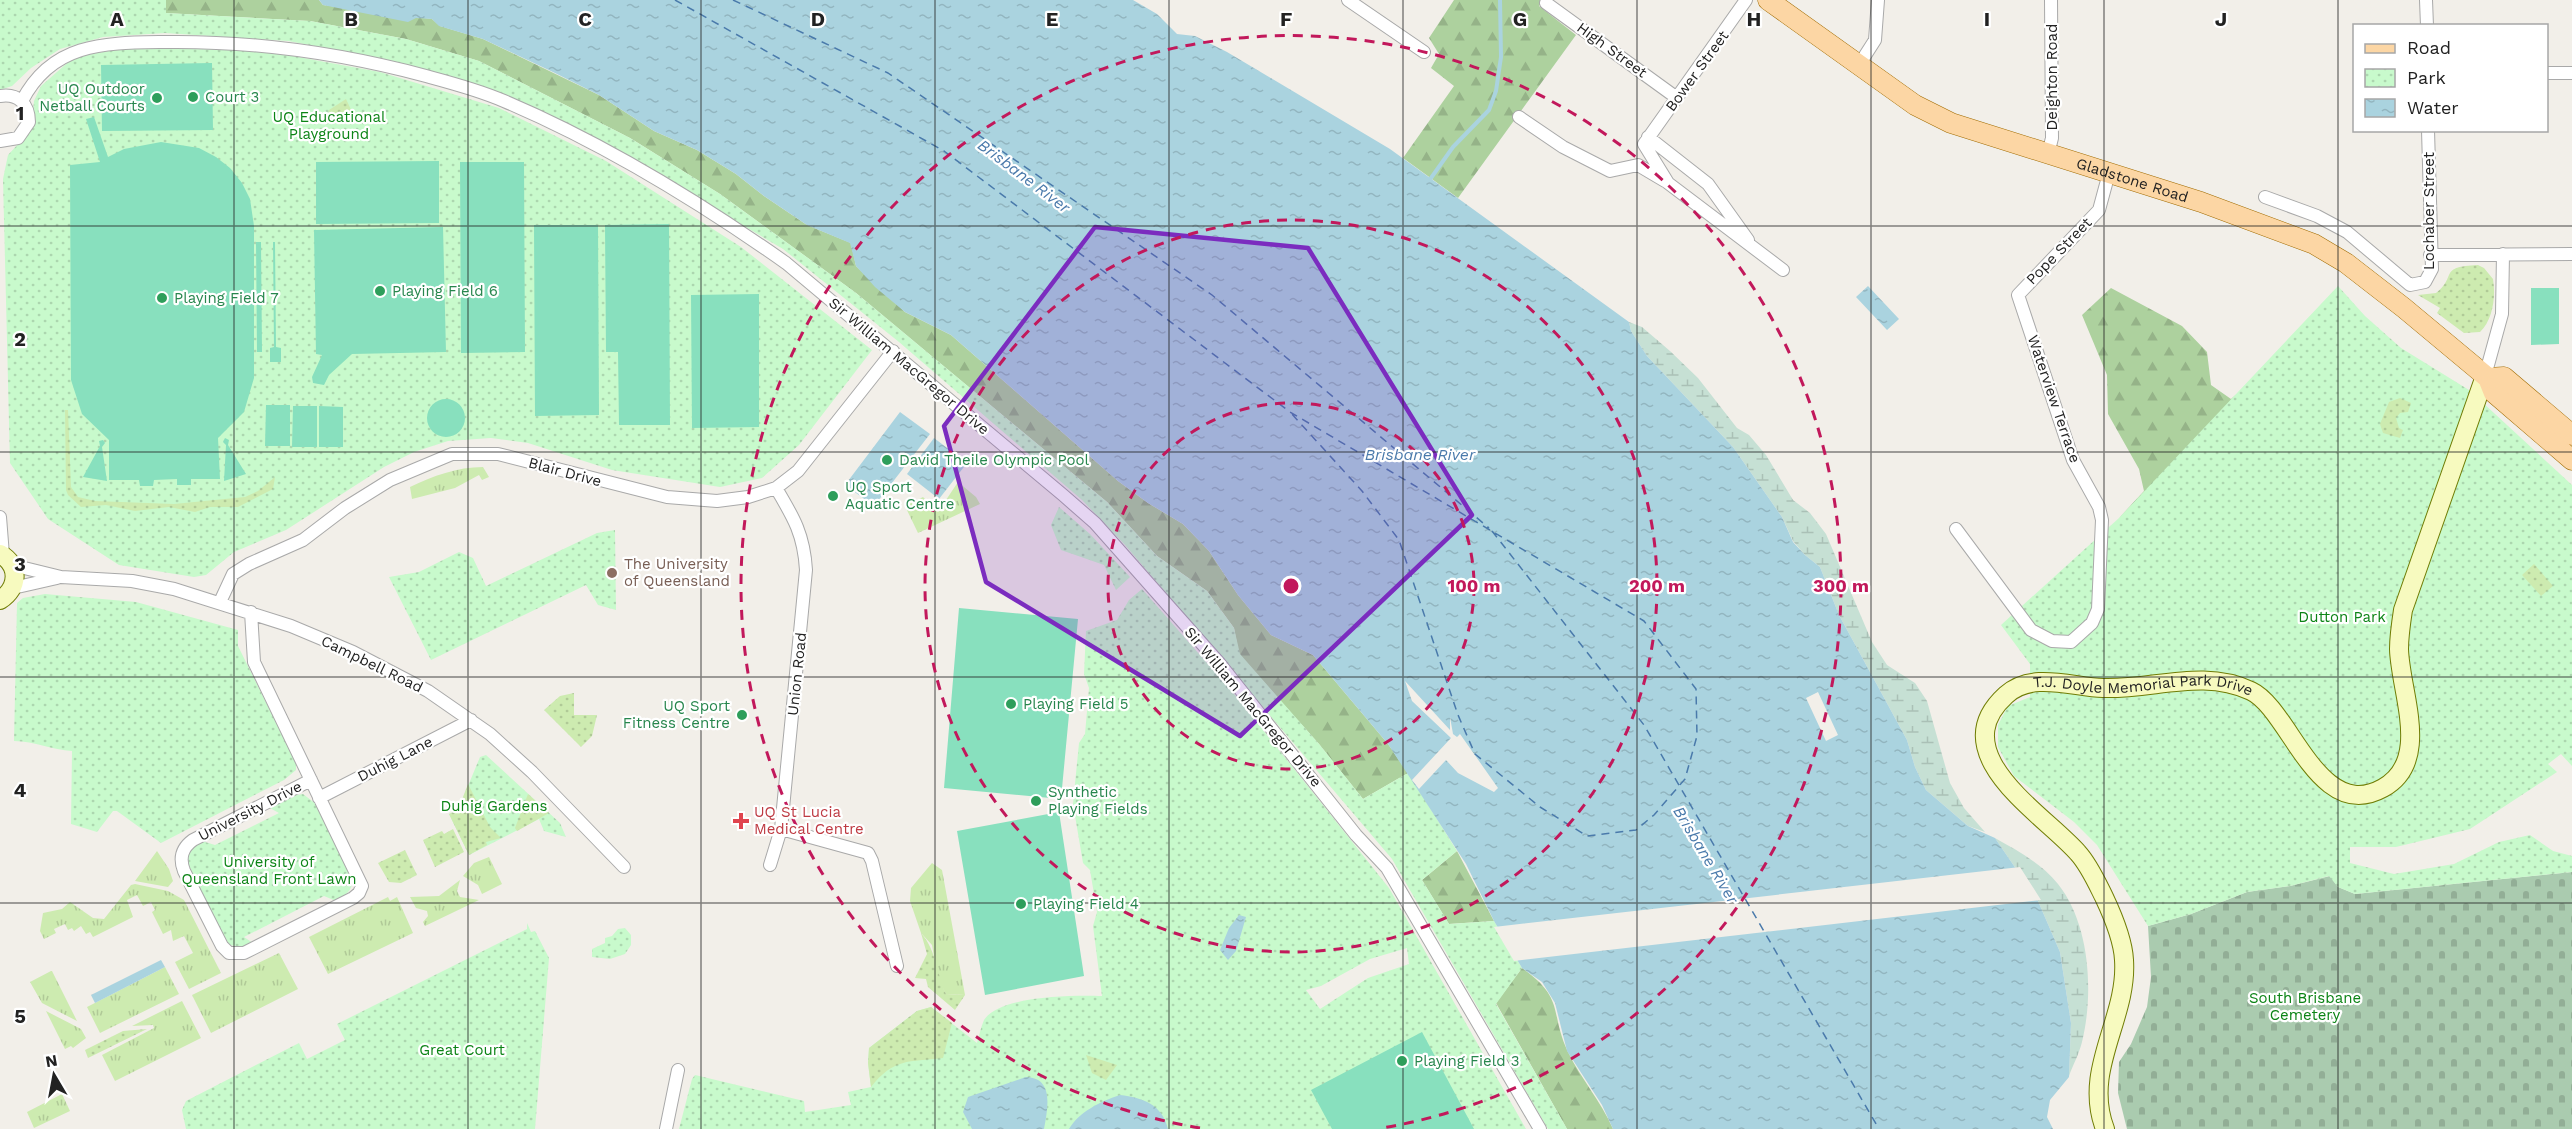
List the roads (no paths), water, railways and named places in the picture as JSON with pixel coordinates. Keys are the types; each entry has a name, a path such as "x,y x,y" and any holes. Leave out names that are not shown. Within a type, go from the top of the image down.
{"main road":[{"name":"Gladstone Road","path":"1768,0 1915,105 1951,123 2211,206 2314,244 2346,263 2404,308 2486,377 2494,393 2572,460"},
{"name":"Gladstone Road","path":"2486,377 2504,377 2572,435"}],"street":[{"path":"1348,0 1424,52"},
{"name":"Bower Street","path":"1646,138 1746,0"},
{"path":"1858,65 1875,40 1878,0"},
{"name":"Deighton Road","path":"2048,154 2052,138 2051,0"},
{"path":"2426,0 2427,24"},
{"name":"High Street","path":"1546,3 1677,98"},
{"name":"Sir William MacGregor Drive","path":"22,101 35,77 71,52 92,46 126,42 230,42 272,45 381,64 502,100 564,129 714,215 786,263 1095,523 1220,664 1356,835 1387,868 1540,1129"},
{"path":"2548,73 2572,73"},
{"path":"0,96 10,95 22,101 29,114 28,127 18,138 1,143"},
{"path":"1519,117 1566,149 1610,171 1638,165 1668,183 1783,270"},
{"name":"Lochaber Street","path":"2265,197 2317,216 2341,229 2410,285 2418,285 2425,282 2431,274 2428,132"},
{"path":"1646,138 1645,147 1668,183"},
{"path":"1646,138 1709,186 1752,246"},
{"name":"Pope Street","path":"2019,294 2099,210 2109,173"},
{"path":"2486,377 2502,314 2504,254"},
{"path":"2430,255 2572,254"},
{"name":"Waterview Terrace","path":"1956,529 2031,630 2044,638 2070,642 2092,623 2098,609 2102,520 2099,507 2073,460 2019,294"},
{"name":"Blair Drive","path":"220,602 233,574 249,564 303,540 345,508 390,480 452,454 498,454 667,497 717,501 748,497 776,488 798,471 893,351"},
{"name":"T.J. Doyle Memorial Park Drive","path":"2105,1129 2099,1100 2100,1064 2123,985 2124,960 2120,940 2103,894 2080,854 2005,784 1995,770 1986,745 1986,724 2005,695 2016,687 2026,684 2058,683 2104,688 2201,679 2219,681 2254,692 2311,766 2331,785 2347,793 2361,794 2370,794 2384,788 2396,779 2409,753 2411,734 2399,650 2403,610 2486,377"},
{"name":"Union Road","path":"770,865 781,829 806,570 804,544 776,488"},
{"path":"0,517 5,558 15,580 6,594"},
{"name":"Campbell Road","path":"5,558 61,577 132,581 220,602 353,652 428,691 471,720 532,772 624,867"},
{"name":"Campbell Road","path":"6,594 61,577"},
{"name":"University Drive","path":"251,612 254,662 360,878 359,893 244,953 237,955 227,952 184,871 181,859 183,850 193,840 311,780"},
{"name":"Duhig Lane","path":"319,798 471,720"},
{"path":"781,829 868,854 873,861 897,966"},
{"path":"666,1129 678,1070"}],"water":[{"name":"Brisbane River","path":"319,0 1133,0 1157,14 1177,34 1195,36 1227,52 1390,149 1629,322 1631,331 1647,356 1733,447 1782,517 1793,542 1820,567 1839,615 1907,740 1915,767 1926,790 1968,826 1995,838 2038,901 2060,952 2071,1023 2069,1077 2050,1100 2047,1117 2053,1129 1613,1129 1602,1105 1567,1051 1555,1003 1542,982 1522,968 1494,921 1466,864 1388,744 1313,655 1271,635 1238,595 1209,551 1183,524 1118,481 951,335 905,312 875,287 856,266 850,243 807,225 736,174 697,150 654,131 599,95 483,39 439,26 432,19 416,18 408,22 323,5"},
{"path":"1868,286 1899,319 1887,330 1856,297"},
{"name":"David Theile Olympic Pool","path":"900,412 930,434 874,506 845,485"},
{"path":"934,438 967,463 939,499 907,474"},
{"path":"1239,915 1246,917 1236,951 1228,960 1220,950 1229,928"},
{"path":"161,960 165,967 95,1003 91,995"},
{"path":"1026,1077 1041,1082 1045,1088 1047,1112 1044,1129 972,1129 963,1112 968,1097"},
{"path":"1120,1095 1144,1100 1156,1108 1165,1120 1168,1129 1069,1129 1091,1108"}],"waterway":[{"path":"1431,178 1453,147 1489,110 1496,91 1501,57 1500,0"}],"place":[{"name":"Court 3","path":"193,97"},
{"name":"UQ Outdoor Netball Courts","path":"157,98"},
{"name":"Playing Field 6","path":"380,291"},
{"name":"Playing Field 7","path":"162,298"},
{"name":"David Theile Olympic Pool","path":"887,460"},
{"name":"UQ Sport Aquatic Centre","path":"833,496"},
{"name":"The University of Queensland","path":"612,573"},
{"name":"Playing Field 5","path":"1011,704"},
{"name":"UQ Sport Fitness Centre","path":"742,715"},
{"name":"Synthetic Playing Fields","path":"1036,801"},
{"name":"UQ St Lucia Medical Centre","path":"741,821"},
{"name":"Playing Field 4","path":"1021,904"},
{"name":"Playing Field 3","path":"1402,1061"}],"park label":[{"name":"UQ Educational Playground","path":"329,126"},
{"name":"Dutton Park","path":"2342,617"},
{"name":"Duhig Gardens","path":"494,806"},
{"name":"University of Queensland Front Lawn","path":"269,870"},
{"name":"South Brisbane Cemetery","path":"2305,1006"},
{"name":"Great Court","path":"462,1050"}]}
